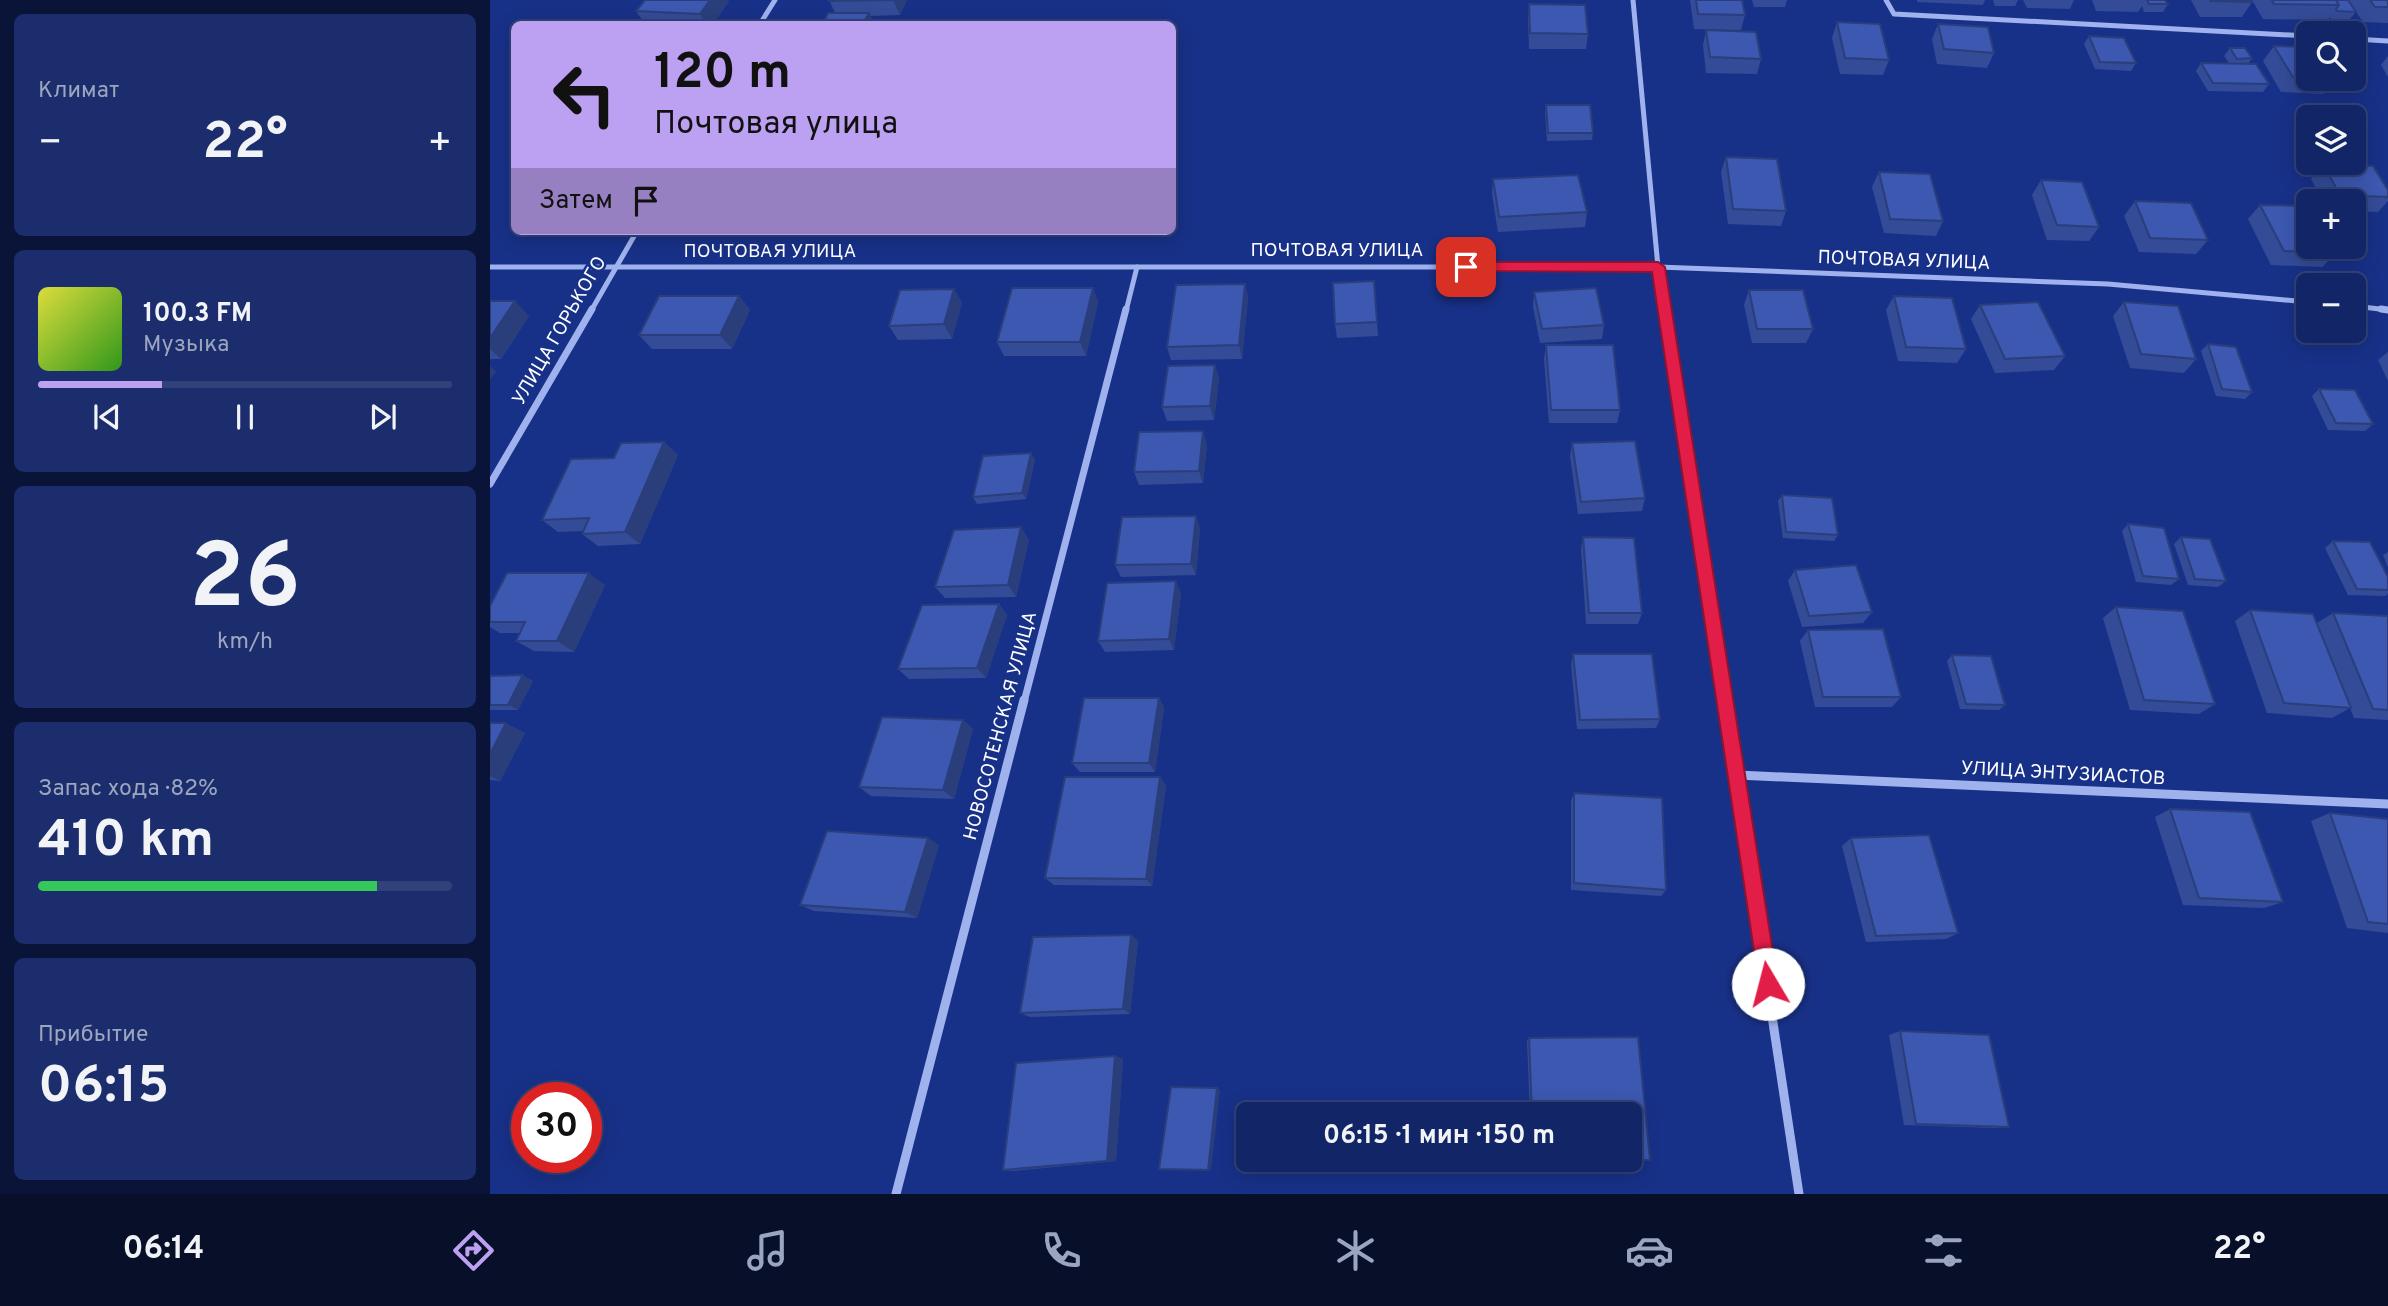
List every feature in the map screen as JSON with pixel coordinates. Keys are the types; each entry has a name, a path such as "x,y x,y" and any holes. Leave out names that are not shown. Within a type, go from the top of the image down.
{"street":[{"path":"762,21 775,0"},
{"path":"1633,0 1658,267 1799,1194"},
{"path":"1886,0 1894,14 2296,35"},
{"path":"2366,40 2388,41"},
{"name":"УЛИЦА ГОРЬКОГО","path":"490,484 635,235"},
{"name":"ПОЧТОВАЯ УЛИЦА","path":"490,267 1658,267 2108,284 2296,301"},
{"name":"НОВОСОТЕНСКАЯ УЛИЦА","path":"896,1194 1137,267"},
{"path":"2366,307 2388,310"},
{"name":"УЛИЦА ЭНТУЗИАСТОВ","path":"1737,775 2388,804"}],"building":[{"path":"645,0 710,0 700,14 636,11"},
{"path":"829,0 893,0 829,1"},
{"path":"1696,0 1742,0 1745,15 1698,14"},
{"path":"2147,0 2165,0 2168,4 2149,4"},
{"path":"2251,0 2252,2 2210,1"},
{"path":"2272,0 2336,0 2339,5 2274,4"},
{"path":"2336,0 2348,0 2356,12 2337,11 2339,5"},
{"path":"2370,0 2388,0 2388,7 2375,7"},
{"path":"1529,4 1585,5 1588,34 1530,33"},
{"path":"828,13 869,13 865,21 824,21"},
{"path":"1837,22 1880,24 1889,60 1845,58"},
{"path":"1938,24 1988,27 1994,53 1944,49"},
{"path":"1706,30 1756,32 1761,59 1710,57"},
{"path":"2089,36 2124,38 2136,63 2100,62"},
{"path":"2274,46 2296,47 2296,77 2293,77"},
{"path":"2230,48 2245,48 2252,58 2237,59"},
{"path":"2201,63 2256,64 2269,84 2213,83"},
{"path":"1546,105 1590,105 1593,133 1548,133"},
{"path":"1726,157 1777,159 1786,211 1733,209"},
{"path":"2366,166 2373,166 2388,190 2388,197 2366,196 2366,189 2337,189 2329,175 2366,175"},
{"path":"1879,172 1930,174 1943,221 1890,219"},
{"path":"1578,175 1587,212 1499,217 1493,179"},
{"path":"2041,180 2082,182 2099,227 2057,225"},
{"path":"2135,201 2191,203 2208,240 2150,238"},
{"path":"2260,205 2296,206 2296,251 2284,251"},
{"path":"1374,281 1377,322 1335,324 1333,283"},
{"path":"1245,284 1239,345 1167,347 1176,285"},
{"path":"1012,288 1093,288 1080,342 997,342"},
{"path":"1596,288 1604,325 1542,329 1534,292"},
{"path":"954,289 944,324 889,326 900,290"},
{"path":"1749,290 1803,290 1813,329 1757,329"},
{"path":"659,296 739,296 720,335 639,335"},
{"path":"1894,296 1952,298 1966,349 1906,347"},
{"path":"490,301 515,301 490,338"},
{"path":"2038,302 2065,356 2005,359 1980,305"},
{"path":"2124,302 2178,306 2196,359 2141,354"},
{"path":"2208,344 2236,347 2252,392 2222,389"},
{"path":"1546,345 1613,345 1620,410 1551,410"},
{"path":"1215,365 1210,406 1162,407 1168,366"},
{"path":"2319,389 2355,390 2373,424 2336,423"},
{"path":"1203,431 1199,471 1134,472 1139,432"},
{"path":"1635,441 1645,498 1581,502 1572,443"},
{"path":"664,442 625,532 582,534 589,518 542,520 571,459 614,458 621,443"},
{"path":"1031,453 1022,493 973,497 983,456"},
{"path":"1782,495 1832,498 1838,535 1786,532"},
{"path":"1196,516 1191,564 1115,565 1122,517"},
{"path":"2128,524 2164,528 2179,579 2143,576"},
{"path":"1021,527 1008,585 935,587 954,530"},
{"path":"1583,537 1634,538 1642,613 1589,613"},
{"path":"2181,537 2210,539 2226,581 2195,579"},
{"path":"2333,541 2370,542 2388,577 2388,590 2357,589"},
{"path":"1856,565 1872,612 1809,616 1795,570"},
{"path":"507,573 589,573 557,641 516,641 525,622 490,622 490,606"},
{"path":"1176,581 1169,639 1098,641 1107,583"},
{"path":"999,604 977,668 898,669 922,605"},
{"path":"2116,607 2183,611 2215,704 2144,700"},
{"path":"2250,610 2313,614 2351,708 2284,703"},
{"path":"2333,613 2388,616 2388,710 2373,709"},
{"path":"1883,629 1901,697 1823,697 1808,630"},
{"path":"1573,654 1652,654 1660,719 1580,720"},
{"path":"1952,655 1991,656 2005,705 1966,704"},
{"path":"523,675 508,705 490,705 490,676"},
{"path":"1084,698 1159,698 1149,763 1072,763"},
{"path":"882,717 963,720 943,790 859,787"},
{"path":"490,723 506,723 490,754"},
{"path":"1065,777 1160,777 1146,879 1045,878"},
{"path":"1574,793 1662,798 1666,890 1574,883"},
{"path":"2170,809 2250,812 2283,902 2199,898"},
{"path":"2330,813 2388,819 2388,924 2368,922"},
{"path":"827,831 928,838 905,912 800,905"},
{"path":"1929,835 1958,933 1876,936 1851,838"},
{"path":"1131,935 1123,1009 1020,1013 1033,937"},
{"path":"1900,1031 1989,1035 2009,1127 1916,1124"},
{"path":"1638,1037 1650,1160 1642,1160 1642,1102 1531,1102 1529,1038"},
{"path":"1115,1056 1107,1161 1003,1170 1016,1063"},
{"path":"1171,1087 1217,1088 1208,1170 1159,1169"}],"route":[{"path":"1466,267 1658,267 1768,984"}]}
